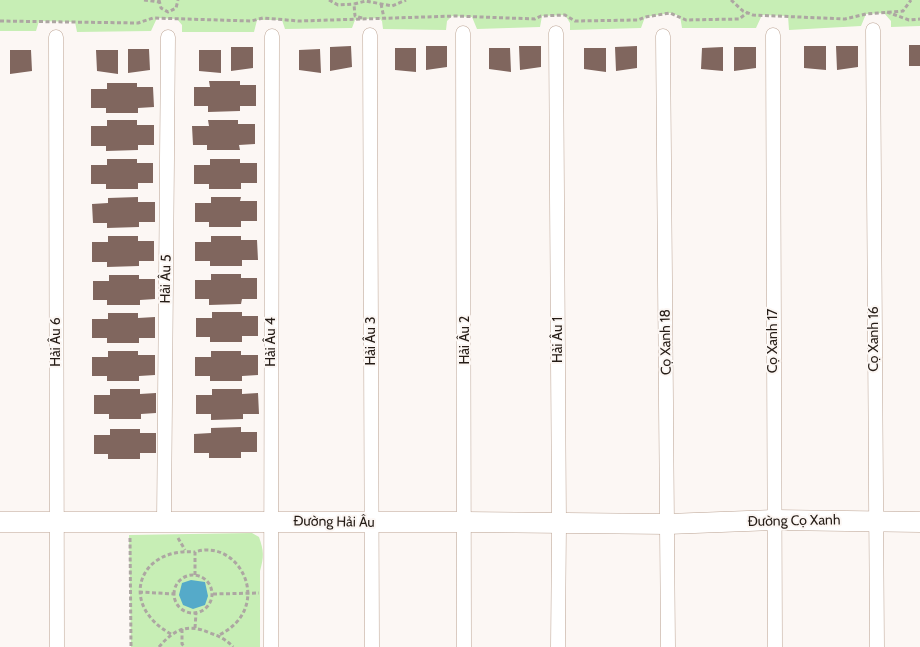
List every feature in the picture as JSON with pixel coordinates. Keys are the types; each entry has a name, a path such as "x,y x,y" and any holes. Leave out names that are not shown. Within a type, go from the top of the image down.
{"street":[{"name":"Cọ Xanh 16","path":"873,30 877,647"},
{"name":"Hải Âu 2","path":"463,33 464,647"},
{"name":"Hải Âu 1","path":"556,33 558,647"},
{"name":"Hải Âu 3","path":"370,35 372,647"},
{"name":"Cọ Xanh 17","path":"773,35 774,647"},
{"name":"Hải Âu 4","path":"271,647 272,36"},
{"name":"Cọ Xanh 18","path":"663,36 668,647"},
{"name":"Hải Âu 6","path":"56,37 57,647"},
{"name":"Hải Âu 5","path":"168,37 170,528"},
{"name":"Đường Cọ Xanh","path":"668,524 774,520 920,522"},
{"name":"Đường Hải Âu","path":"0,522 56,522 170,528 270,521 668,524"}],"path":[{"path":"144,0 159,1 161,8 168,12 174,10 178,1 184,0"},
{"path":"328,0 338,4 354,4 366,1 392,6 406,0"},
{"path":"732,0 747,13 844,19 866,14 903,11 911,0"},
{"path":"381,3 384,18"},
{"path":"354,4 355,16 363,18"},
{"path":"168,12 168,18"},
{"path":"887,12 909,20 920,19"},
{"path":"0,21 138,23 153,18 250,21 263,18 299,21 456,16 535,19 541,16 565,15 575,21 638,20 653,15 670,13 686,20 739,19 747,13"},
{"path":"170,528 186,550"},
{"path":"130,535 131,647"},
{"path":"171,634 159,628 144,611 139,592 145,570 153,563 186,550 195,552 204,548 215,550 231,560 241,570 249,593 248,602 240,619 226,632 217,636"},
{"path":"195,552 195,575"},
{"path":"195,575 205,579 212,594 206,608 196,613 184,610 175,600 174,594 175,588 183,578 195,575"},
{"path":"139,592 174,594"},
{"path":"212,594 260,593"},
{"path":"195,628 196,613"},
{"path":"159,647 171,634 182,629 195,628 217,636 233,647"},
{"path":"182,629 182,644 184,647"}],"green space":[{"path":"0,0 920,0 920,26 891,27 891,21 884,13 866,14 861,26 789,30 788,16 762,15 756,28 682,28 680,16 670,13 645,17 641,28 570,30 570,23 565,15 542,16 540,27 477,29 472,17 452,16 447,21 446,30 383,29 382,21 379,18 355,20 352,28 285,29 282,20 257,20 254,32 182,32 182,25 177,19 157,18 151,31 77,32 75,22 39,21 36,31 0,31"},
{"path":"252,533 259,537 263,554 260,571 260,647 131,647 129,535"}],"water":[{"path":"191,580 205,582 208,596 205,605 193,609 183,605 179,595 182,583"}],"building":[{"path":"909,45 920,45 920,66 909,66"},
{"path":"351,46 352,67 330,71 330,47"},
{"path":"426,46 447,46 447,67 426,70"},
{"path":"519,46 541,46 541,67 520,70"},
{"path":"637,46 637,68 616,71 615,47"},
{"path":"804,46 826,46 826,70 804,68"},
{"path":"836,46 858,46 858,67 837,70"},
{"path":"231,47 253,47 253,68 231,71"},
{"path":"723,47 723,71 701,69 702,48"},
{"path":"734,47 756,47 756,68 734,71"},
{"path":"395,48 416,48 416,72 395,70"},
{"path":"489,48 510,48 511,72 489,69"},
{"path":"584,48 606,48 606,72 584,69"},
{"path":"128,49 149,49 150,70 128,73"},
{"path":"320,49 321,73 299,70 299,50"},
{"path":"10,50 31,50 32,71 10,74"},
{"path":"96,50 118,50 118,74 97,71"},
{"path":"199,50 221,50 221,73 199,71"},
{"path":"209,81 240,81 240,85 256,85 256,106 240,106 240,111 208,112 208,106 194,106 194,87 210,87"},
{"path":"107,83 137,83 137,87 153,87 154,107 138,108 138,113 106,113 106,108 91,108 91,89 107,89"},
{"path":"107,120 137,120 137,125 154,125 154,145 138,145 138,150 106,151 106,146 91,146 91,126 107,126"},
{"path":"208,120 238,120 238,124 255,124 255,144 239,145 240,150 207,150 207,145 193,145 192,126 209,126"},
{"path":"107,159 137,159 137,163 153,163 153,183 138,183 138,189 106,189 106,184 91,184 91,165 107,165"},
{"path":"210,159 240,159 240,163 257,163 257,183 241,183 241,189 209,189 209,184 194,184 194,165 210,165"},
{"path":"138,197 138,202 155,202 155,222 139,222 139,227 107,228 107,223 93,223 92,204 108,203 108,198"},
{"path":"211,197 241,197 240,201 257,201 257,221 241,221 241,227 209,227 209,222 195,222 195,203 211,203"},
{"path":"108,236 138,236 138,241 154,241 154,261 139,261 139,266 107,267 107,262 92,262 92,242 108,242"},
{"path":"211,236 241,236 241,240 257,240 258,260 242,260 242,266 210,266 210,261 195,261 195,242 211,242"},
{"path":"211,274 241,274 241,278 257,278 257,299 242,299 241,304 209,305 209,299 195,299 195,280 211,280"},
{"path":"109,275 139,275 139,279 155,279 155,299 140,300 140,305 107,305 107,300 93,300 93,281 109,281"},
{"path":"212,312 242,312 242,316 258,316 258,336 242,336 242,342 210,342 210,337 196,337 196,318 212,318"},
{"path":"108,313 138,313 138,318 155,317 155,338 139,338 139,343 107,343 107,338 92,338 92,319 108,319"},
{"path":"108,351 138,351 138,355 155,355 155,375 139,376 139,381 107,381 107,376 92,376 92,357 108,357"},
{"path":"211,351 241,351 241,355 258,355 258,375 242,376 242,381 210,381 210,376 195,376 195,357 211,357"},
{"path":"110,389 140,389 140,394 156,393 156,413 141,414 141,419 109,419 109,414 94,414 94,395 110,395"},
{"path":"212,389 242,389 242,394 258,393 259,414 243,414 243,419 211,420 211,414 196,414 196,395 212,395"},
{"path":"241,427 241,432 257,432 257,452 241,452 241,458 209,458 209,453 194,453 194,434 211,433 211,428"},
{"path":"110,429 140,429 140,433 156,433 156,453 140,453 140,459 108,459 108,454 94,454 94,435 110,435"}]}
